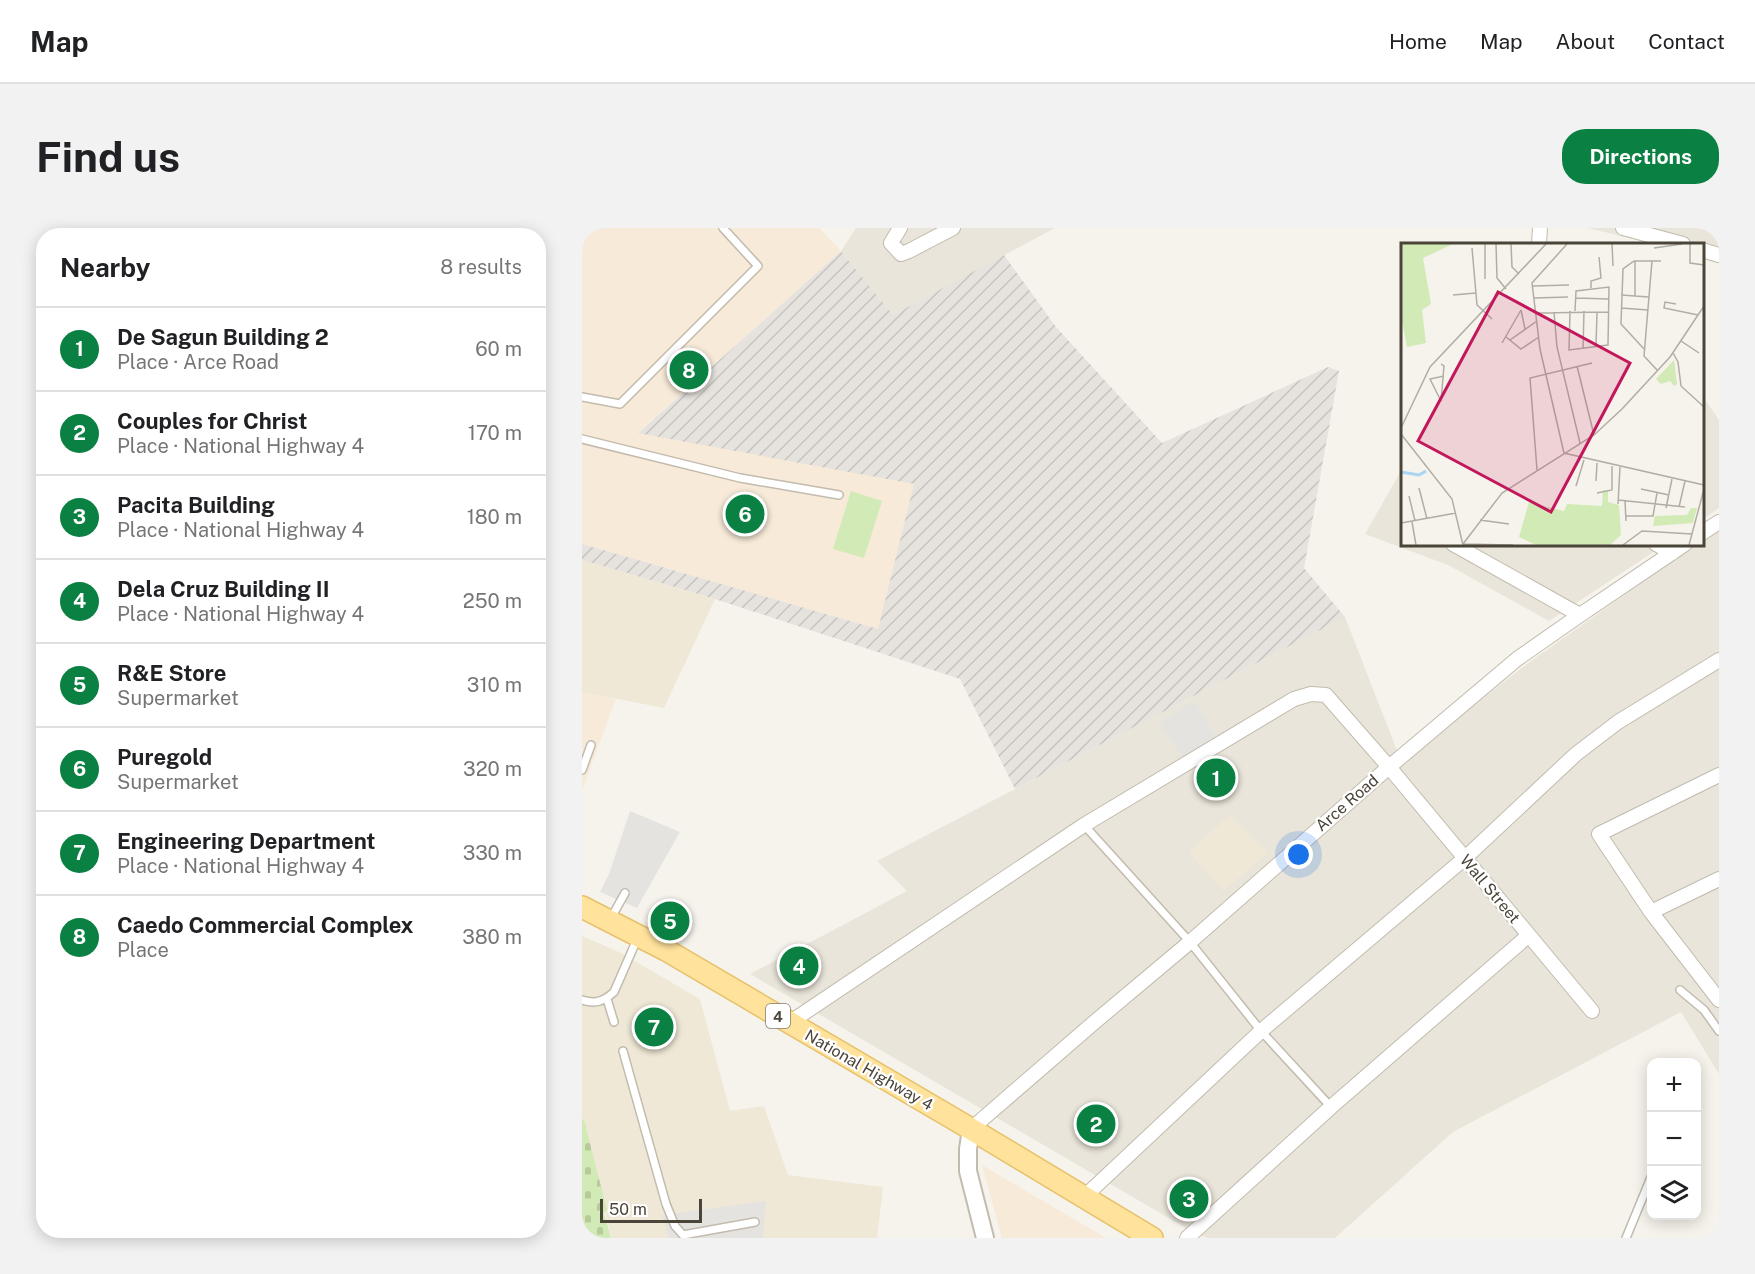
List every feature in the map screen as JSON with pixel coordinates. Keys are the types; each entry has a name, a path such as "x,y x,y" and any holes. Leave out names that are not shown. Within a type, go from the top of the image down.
{"main road":[{"name":"National Highway 4","path":"582,907 639,935 971,1129 1152,1238"}],"street":[{"path":"900,228 891,243 901,254 953,228"},
{"path":"1539,243 1540,228"},
{"path":"1623,228 1679,243"},
{"path":"1704,251 1719,255"},
{"path":"1704,532 1718,524"},
{"path":"1457,546 1580,615"},
{"path":"1660,546 1672,553"},
{"name":"Arce Road","path":"971,1129 1517,659 1682,546"},
{"path":"1083,1198 1262,1031 1465,858 1576,754 1618,722 1719,660"},
{"name":"Wall Street","path":"789,1023 1084,825 1294,699 1311,694 1326,695 1389,767 1592,1011"},
{"path":"1719,775 1599,834 1651,912 1713,981 1719,1000"},
{"path":"1651,912 1719,879"},
{"path":"1187,1238 1331,1107 1529,935"},
{"path":"971,1129 968,1171 986,1238"}],"lane":[{"path":"582,397 620,404 758,266 723,228"},
{"path":"582,439 740,478 839,495"},
{"path":"582,770 591,745"},
{"path":"1084,825 1190,942 1262,1031 1331,1107"},
{"path":"610,921 625,893"},
{"path":"582,1000 594,1003 607,999 614,992 639,935"},
{"path":"1680,990 1704,1010 1719,1031"},
{"path":"607,999 614,1022"},
{"path":"623,1051 666,1204 675,1226 683,1235 755,1222"},
{"path":"1626,1238 1647,1187"}],"shaded area":[{"path":"582,228 819,228 841,251 638,432 915,484 878,629 582,544"},
{"path":"856,228 1055,228 893,315 841,251"},
{"path":"1588,228 1719,228 1719,261 1704,246 1704,243 1650,243"},
{"path":"841,251 893,315 1004,255 1056,327 1162,443 1328,367 1339,371 1304,568 1345,617 1015,789 960,679 715,599 582,560 582,544 878,629 914,484 638,433"},
{"path":"1704,398 1719,420 1719,508 1704,518"},
{"path":"1401,471 1401,546 1662,546 1549,621 1448,565 1365,534"},
{"path":"1719,528 1719,1074 1681,1012 1453,1132 1335,1238 1207,1238 1186,1228 750,974 907,891 877,861 1345,617 1401,761 1531,661 1694,546 1704,546 1704,538"},
{"path":"582,560 715,599 664,708 582,692"},
{"path":"582,692 616,699 582,790"},
{"path":"1194,701 1219,740 1185,762 1160,723"},
{"path":"630,811 680,832 637,908 600,892 609,874"},
{"path":"1230,815 1268,853 1223,891 1189,852"},
{"path":"582,936 621,953 700,999 730,1111 764,1106 788,1175 883,1187 877,1238 611,1238 582,1119"},
{"path":"982,1165 1106,1238 1002,1238"},
{"path":"766,1201 763,1238 669,1238 662,1215"}],"green space":[{"path":"851,491 882,501 864,558 833,549"},
{"path":"582,1119 607,1210 604,1213 611,1238 582,1238"}],"place":[{"name":"Caedo Commercial Complex","path":"689,370"},
{"name":"Puregold","path":"745,514"},
{"name":"De Sagun Building 2","path":"1216,778"},
{"name":"R&E Store","path":"670,921"},
{"name":"Dela Cruz Building II","path":"799,966"},
{"name":"Engineering Department","path":"654,1027"},
{"name":"Couples for Christ","path":"1096,1124"},
{"name":"Pacita Building","path":"1189,1199"}]}
